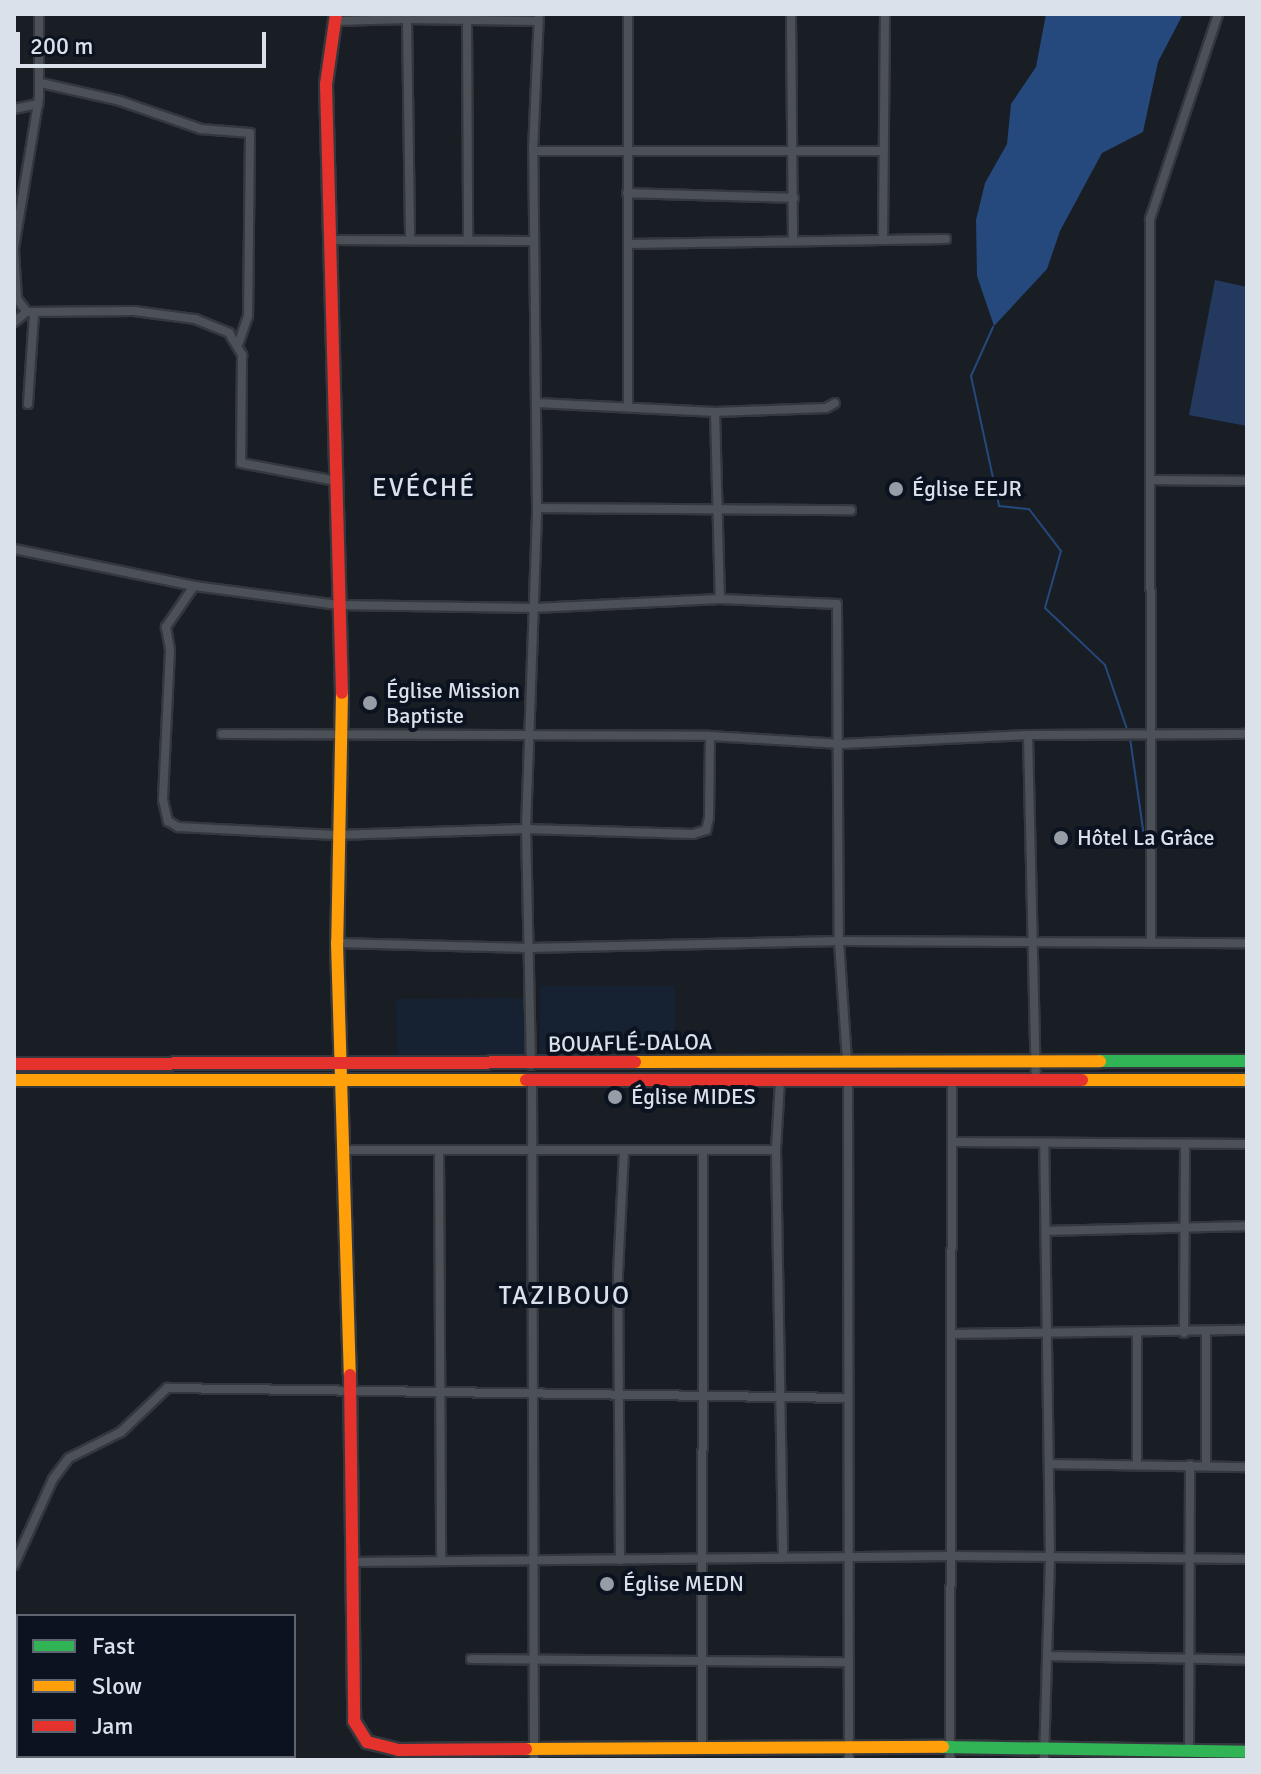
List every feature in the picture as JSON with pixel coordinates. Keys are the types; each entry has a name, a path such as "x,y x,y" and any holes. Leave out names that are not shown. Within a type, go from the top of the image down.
{"main road":[{"path":"336,17 326,84 339,605 341,734 336,835 337,943 344,1065 354,1562 354,1721 367,1742 398,1750 534,1756 602,1756 702,1750 849,1755 1247,1752"},
{"name":"BOUAFLÉ-DALOA","path":"14,1064 1247,1061"},
{"name":"BOUAFLÉ-DALOA","path":"14,1080 1247,1080"}],"street":[{"path":"28,404 30,313 17,299 14,249 41,83 39,14"},
{"path":"628,14 628,407"},
{"path":"791,14 793,239"},
{"path":"883,239 885,14"},
{"path":"1151,941 1154,480 1149,402 1152,201 1218,14"},
{"path":"336,17 539,18 533,151 537,508 526,829 536,1151 532,1561 534,1756"},
{"path":"407,19 410,238"},
{"path":"467,20 468,239"},
{"path":"41,83 120,101 201,129 250,133 248,316 239,342 244,377 241,463 336,481"},
{"path":"14,109 38,104"},
{"path":"533,151 884,151"},
{"path":"627,193 794,198"},
{"path":"628,244 793,239 946,239"},
{"path":"331,240 534,241"},
{"path":"14,322 30,313 134,311 195,319 217,326 239,342"},
{"path":"537,403 715,412 826,408 835,403"},
{"path":"715,412 715,507 720,599"},
{"path":"1154,480 1247,481"},
{"path":"537,508 851,510"},
{"path":"14,549 194,586 339,605 534,608 720,599 837,604 842,744 839,941 847,1060"},
{"path":"194,586 166,627 170,650 162,776 168,821 200,832 336,835 526,829 693,834 706,830 710,736"},
{"path":"222,734 528,738 710,736 842,744 1028,735 1152,732 1247,734"},
{"path":"1028,735 1036,1080"},
{"path":"337,943 528,948 839,941 1033,946 1151,941 1247,943"},
{"path":"950,1754 954,1334 952,1079"},
{"path":"780,1080 776,1150 783,1558"},
{"path":"848,1080 849,1755"},
{"path":"954,1142 1247,1144"},
{"path":"1044,1143 1050,1464 1044,1755"},
{"path":"1184,1333 1185,1145"},
{"path":"345,1150 776,1150"},
{"path":"439,1150 444,1396 441,1560"},
{"path":"620,1560 622,1391 618,1274 624,1152"},
{"path":"702,1750 703,1152"},
{"path":"1046,1231 1247,1226"},
{"path":"954,1334 1247,1330"},
{"path":"1206,1332 1206,1466"},
{"path":"1137,1333 1137,1465"},
{"path":"14,1565 53,1479 69,1458 121,1432 167,1388 444,1396 622,1391 848,1398"},
{"path":"1050,1464 1247,1467"},
{"path":"1189,1751 1190,1465"},
{"path":"354,1562 952,1556 1247,1559"},
{"path":"1047,1656 1247,1660"},
{"path":"471,1659 533,1657 849,1662"}],"shaded area":[{"path":"1046,14 1183,14 1158,62 1143,132 1102,153 1060,231 1047,269 994,326 977,276 976,220 985,183 1007,144 1011,104 1036,67"},
{"path":"1215,280 1247,287 1247,426 1189,415"},
{"path":"540,986 675,986 675,1060 540,1059"},
{"path":"525,998 526,1061 397,1062 396,999"}],"waterway":[{"path":"993,327 971,376 999,506 1029,509 1061,551 1045,608 1105,665 1128,732"},
{"path":"1130,738 1145,843"}],"traffic: fast":[{"path":"1100,1061 1247,1061"},
{"path":"943,1747 1247,1752"}],"traffic: slow":[{"path":"342,693 337,943 350,1375"},
{"path":"635,1062 1100,1061"},
{"path":"14,1080 526,1080"},
{"path":"1082,1080 1247,1080"},
{"path":"526,1749 943,1747"}],"traffic: jam":[{"path":"336,14 326,84 342,693"},
{"path":"14,1064 635,1062"},
{"path":"526,1080 1082,1080"},
{"path":"350,1375 354,1721 367,1742 398,1750 526,1749"}],"place":[{"name":"Église EEJR","path":"896,489"},
{"name":"Église Mission Baptiste","path":"370,703"},
{"name":"Hôtel La Grâce","path":"1061,838"},
{"name":"Église MIDES","path":"615,1097"},
{"name":"Église MEDN","path":"607,1584"}],"district":[{"name":"EVÉCHÉ","path":"424,489"},
{"name":"TAZIBOUO","path":"565,1297"}]}
